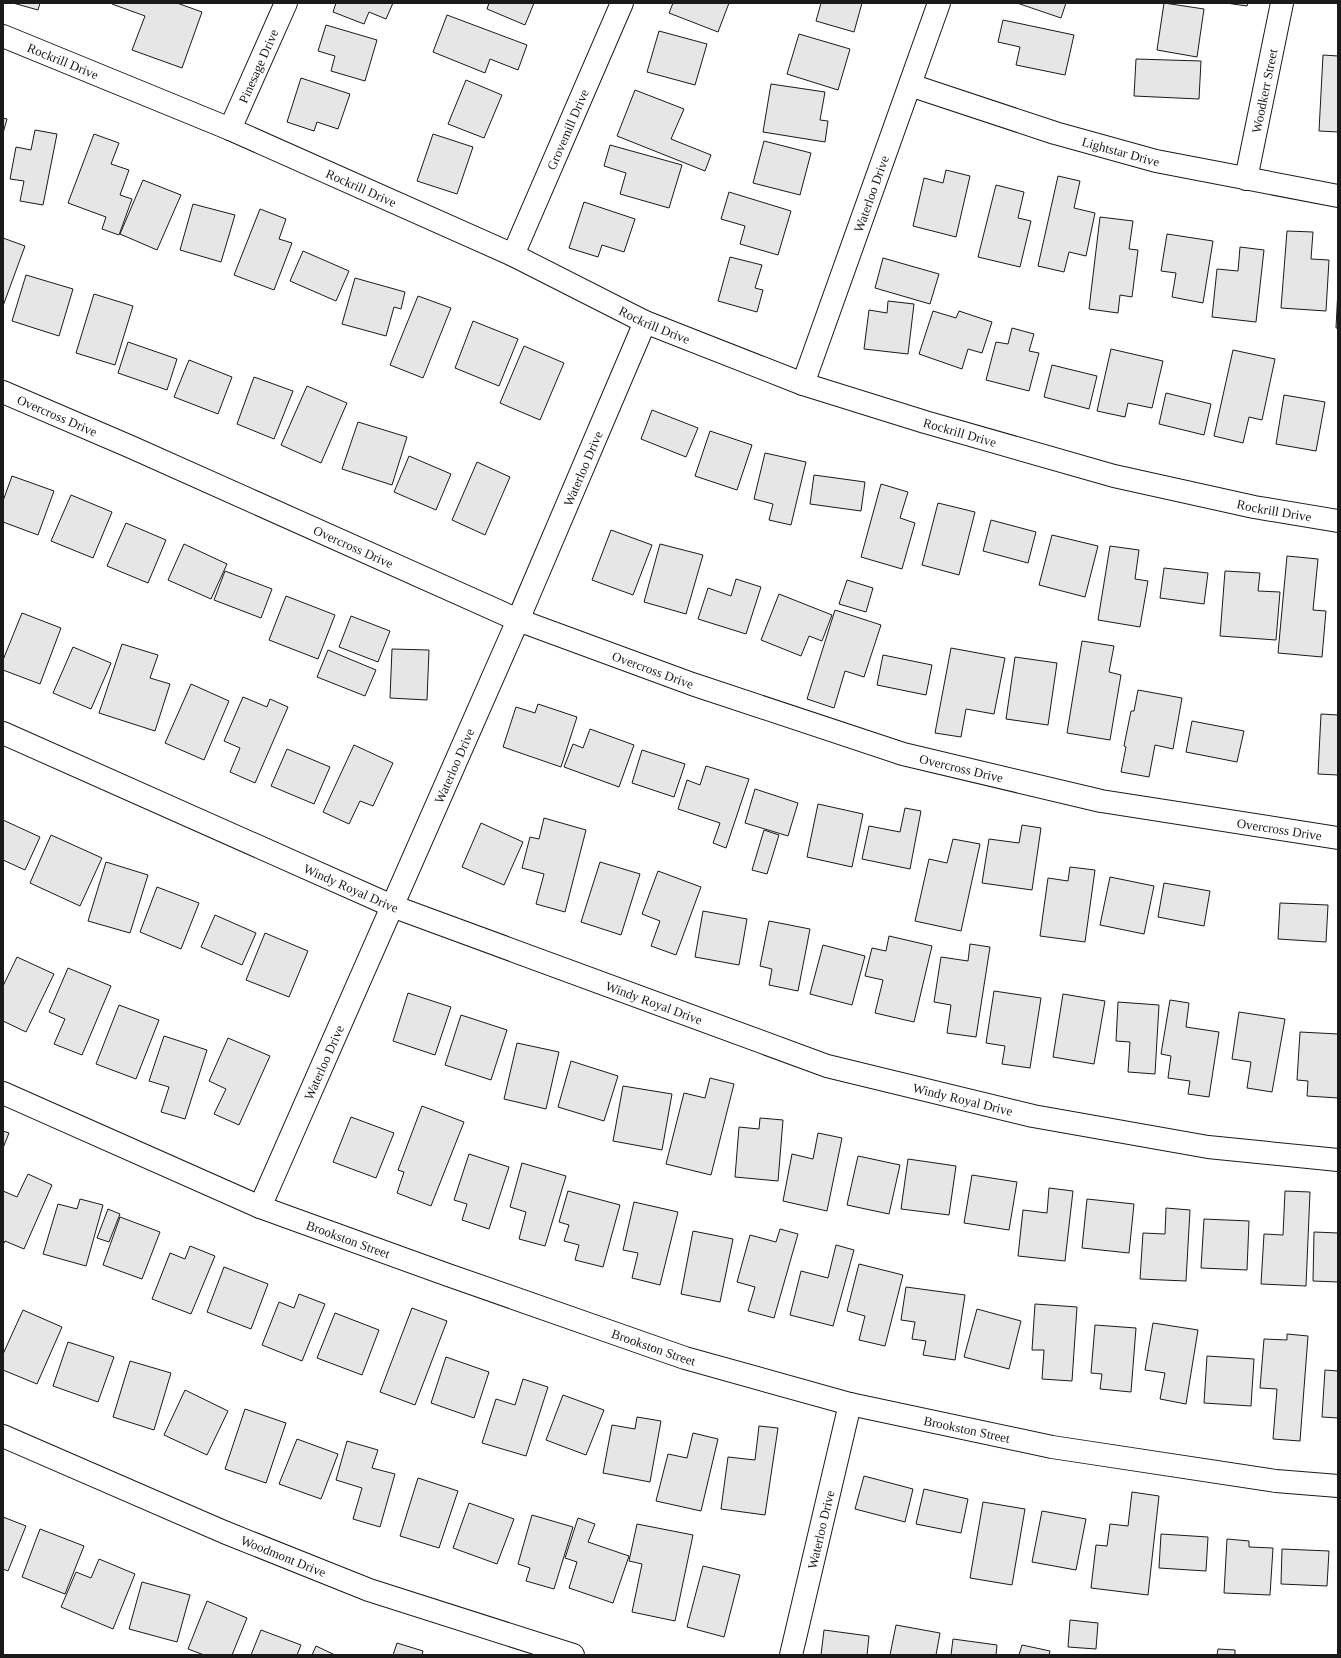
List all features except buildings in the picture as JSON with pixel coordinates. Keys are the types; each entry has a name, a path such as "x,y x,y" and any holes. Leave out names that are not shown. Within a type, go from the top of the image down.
{"street":[{"name":"Pinesage Drive","path":"230,129 286,3"},
{"name":"Grovemill Drive","path":"513,255 622,3"},
{"name":"Waterloo Drive","path":"803,384 939,3"},
{"name":"Woodkerr Street","path":"1246,179 1282,3"},
{"name":"Rockrill Drive","path":"3,36 230,129 513,255 644,322 803,384 925,422 1114,476 1254,507 1338,521"},
{"name":"Lightstar Drive","path":"910,85 1055,133 1156,161 1338,196"},
{"name":"Waterloo Drive","path":"260,1207 518,620 644,322"},
{"name":"Overcross Drive","path":"3,392 139,450 518,620 692,684 903,754 1101,802 1338,838"},
{"name":"Windy Royal Drive","path":"3,733 392,906 827,1066 1033,1116 1208,1147 1338,1160"},
{"name":"Brookston Street","path":"3,1093 260,1207 685,1358 850,1404 1052,1447 1276,1481 1338,1486"},
{"name":"Waterloo Drive","path":"791,1655 850,1404"},
{"name":"Woodmont Drive","path":"3,1436 224,1532 369,1590 573,1655"}]}
